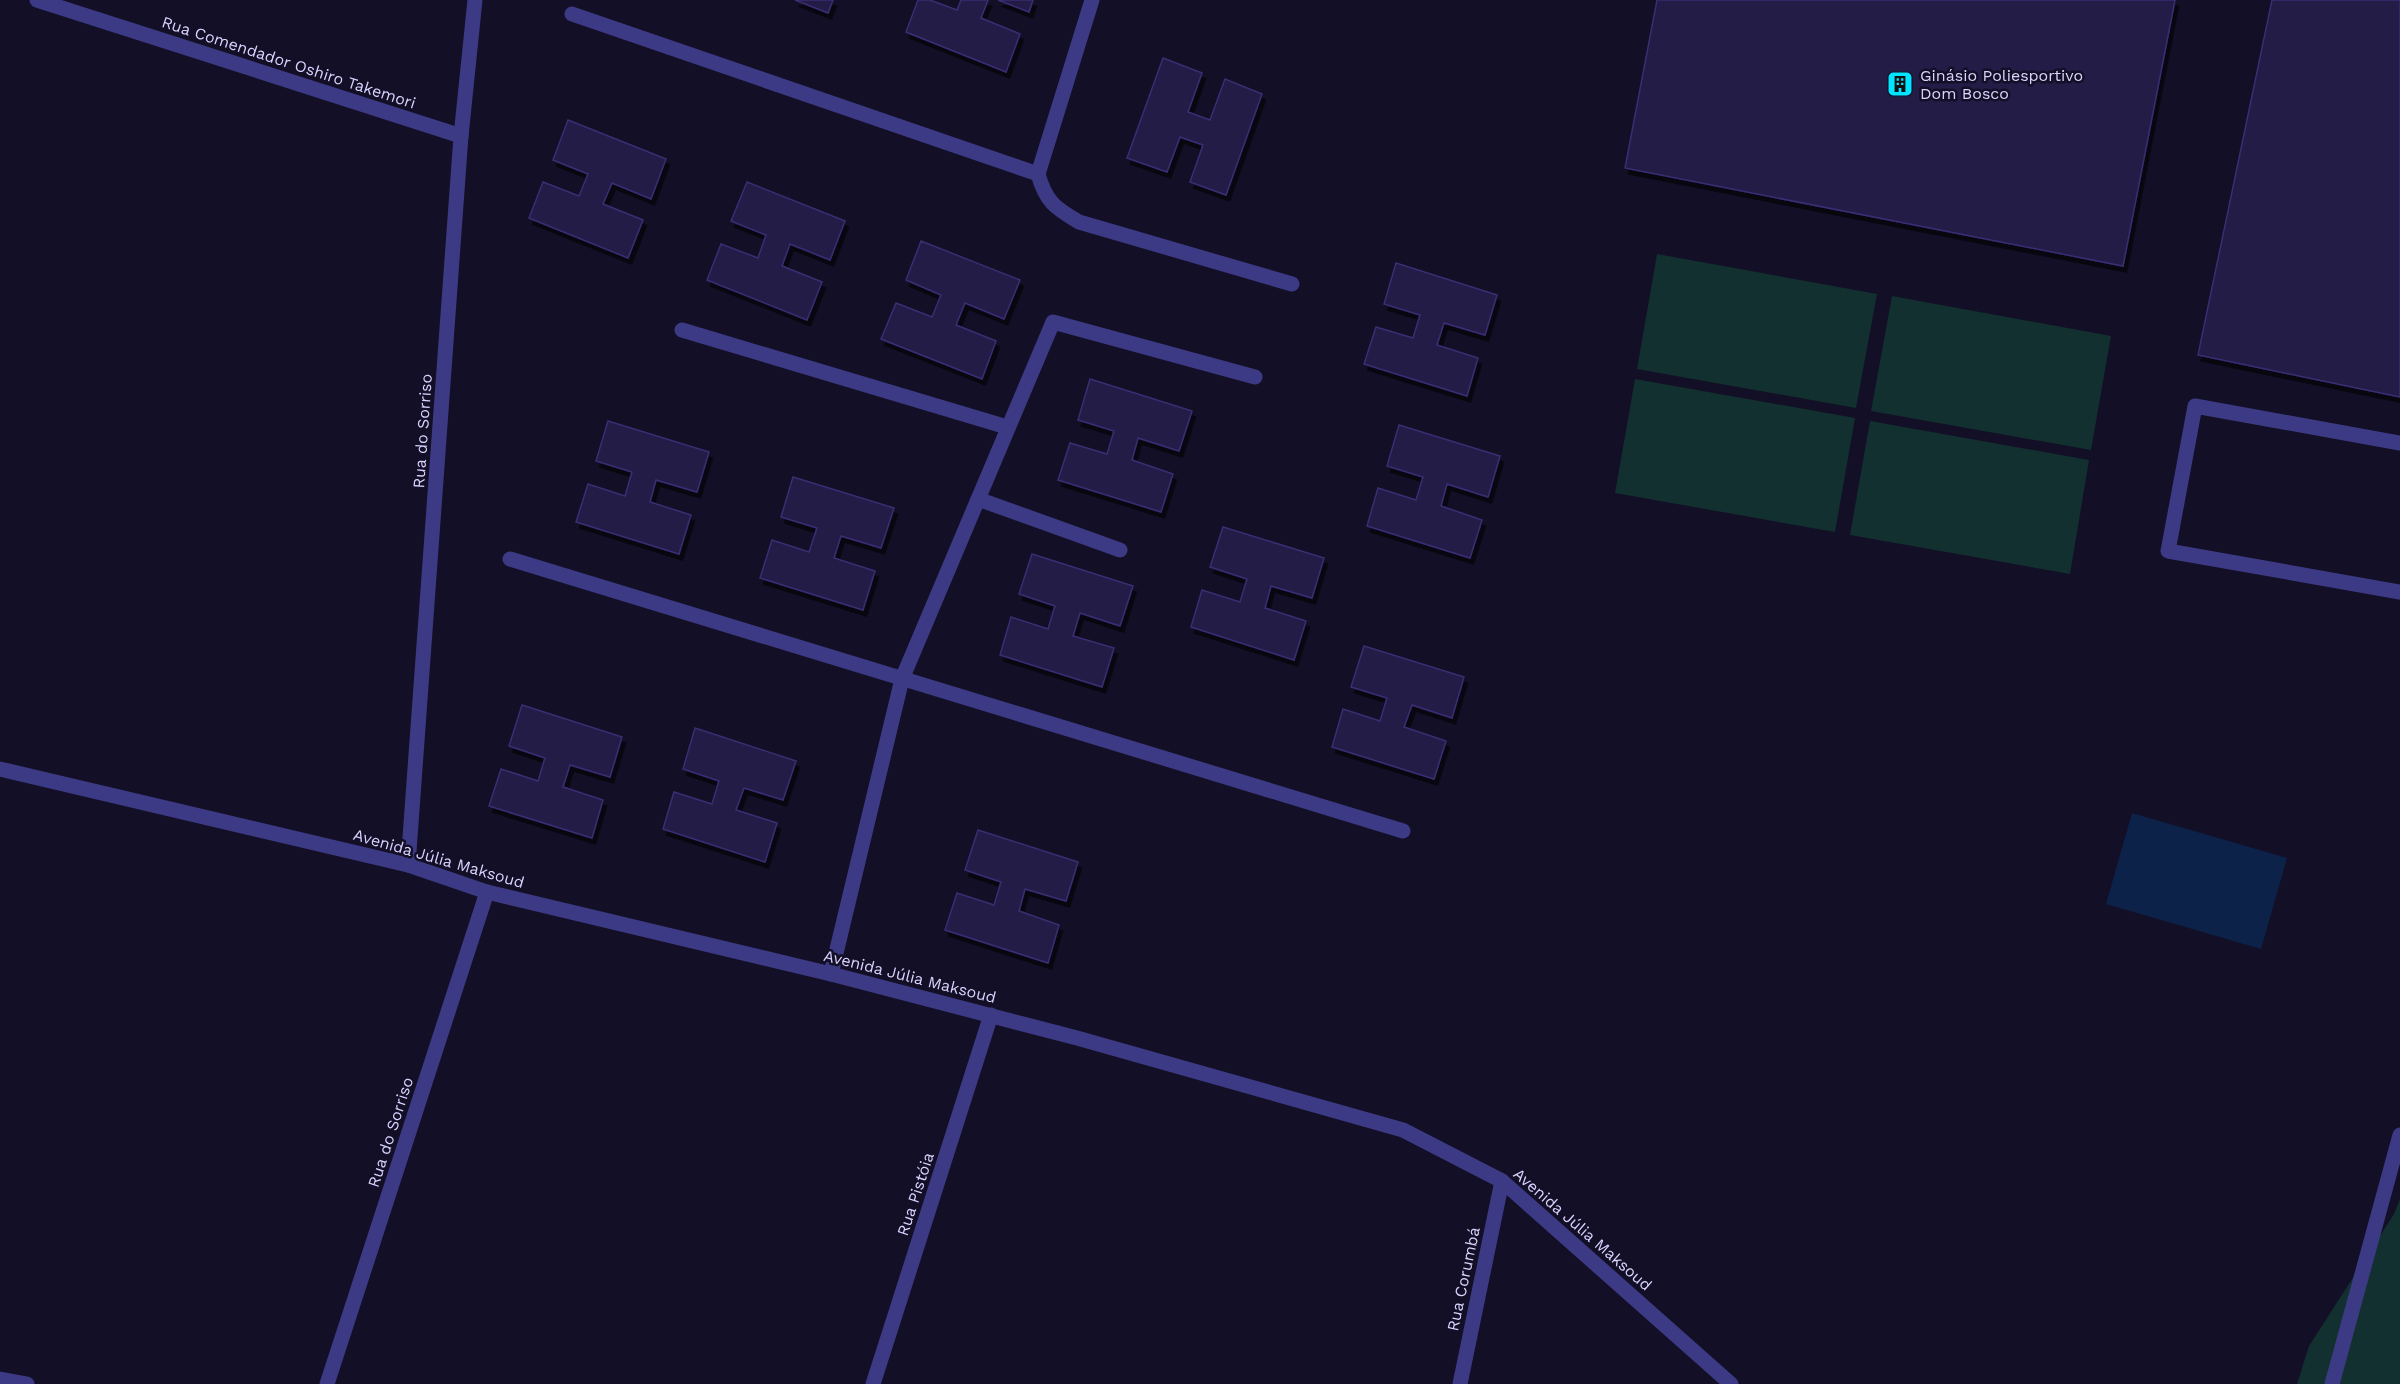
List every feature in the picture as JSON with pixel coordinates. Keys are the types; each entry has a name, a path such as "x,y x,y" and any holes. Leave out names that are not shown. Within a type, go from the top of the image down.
{"street":[{"name":"Rua Comendador Oshiro Takemori","path":"37,0 460,136"},
{"name":"Rua do Sorriso","path":"408,866 460,136 475,0"},
{"path":"1092,0 1038,174 1044,193 1056,208 1079,222 1292,284"},
{"path":"572,14 1038,174"},
{"path":"831,974 902,679 1053,322 1255,377"},
{"path":"682,330 1007,427"},
{"path":"2400,443 2195,406 2168,551 2400,592"},
{"path":"978,499 1120,550"},
{"path":"510,558 1403,831"},
{"name":"Avenida Júlia Maksoud","path":"0,769 408,866 487,891 992,1015 1404,1130 1502,1181 1731,1384"},
{"name":"Rua do Sorriso","path":"327,1384 487,891"},
{"name":"Rua Pistóia","path":"873,1384 992,1015"},
{"path":"2332,1384 2400,1135"},
{"name":"Rua Corumbá","path":"1460,1384 1502,1181"},
{"path":"0,1379 27,1384"}],"green space":[{"path":"1657,254 1877,294 1856,408 1637,369"},
{"path":"1892,296 2111,336 2091,450 1871,411"},
{"path":"1635,379 1855,418 1835,532 1615,493"},
{"path":"1870,421 2089,460 2070,574 1850,535"},
{"path":"2400,1199 2400,1384 2297,1384 2309,1346 2394,1214"}],"water":[{"path":"2132,813 2287,858 2261,949 2106,904"}],"building":[{"path":"795,0 833,0 828,13"},
{"path":"918,0 930,0 957,10 961,0 988,0 981,18 1020,34 1006,72 906,32"},
{"path":"998,0 1033,0 1029,12"},
{"name":"Ginásio Poliesportivo Dom Bosco","path":"1657,0 2175,0 2123,266 1625,168"},
{"path":"2272,0 2400,0 2400,397 2198,355"},
{"path":"1163,58 1202,73 1188,112 1210,120 1225,79 1262,94 1226,195 1190,182 1203,145 1180,137 1167,172 1127,158"},
{"path":"568,120 666,159 651,199 612,183 603,204 643,220 628,258 529,218 543,182 579,196 588,174 553,160"},
{"path":"747,182 845,221 830,260 790,244 782,266 822,282 807,320 707,280 721,244 758,258 766,235 731,221"},
{"path":"921,241 1020,280 1004,319 965,303 956,325 996,341 982,379 881,339 896,303 932,317 941,295 906,280"},
{"path":"1396,263 1497,295 1485,335 1444,323 1437,345 1478,358 1467,396 1364,364 1376,327 1413,338 1420,315 1384,304"},
{"path":"1090,379 1192,411 1179,451 1138,438 1132,460 1173,474 1161,512 1058,480 1070,443 1107,454 1114,431 1078,420"},
{"path":"608,421 709,452 697,492 656,480 650,502 691,515 679,554 576,522 588,484 625,496 632,472 596,461"},
{"path":"1399,425 1500,456 1488,497 1447,484 1441,506 1482,520 1470,558 1367,526 1378,488 1416,500 1423,477 1387,466"},
{"path":"793,477 894,508 881,548 841,536 834,558 875,571 863,610 760,578 772,540 809,552 817,528 781,517"},
{"path":"1223,527 1324,558 1312,598 1271,586 1265,608 1306,621 1294,660 1191,627 1202,590 1240,602 1247,579 1210,567"},
{"path":"1032,554 1133,586 1120,626 1080,613 1073,636 1114,648 1102,687 1000,655 1011,617 1048,629 1055,606 1019,594"},
{"path":"1364,646 1464,677 1452,718 1412,705 1404,727 1446,741 1434,779 1332,747 1343,709 1380,721 1387,698 1351,687"},
{"path":"522,705 622,737 610,777 570,765 563,787 603,800 592,838 489,806 501,769 538,781 545,758 509,746"},
{"path":"695,728 796,761 783,800 744,788 736,810 777,823 765,862 663,829 674,792 712,804 719,781 683,769"},
{"path":"978,830 1078,862 1066,901 1025,889 1019,911 1059,925 1048,963 945,930 957,893 994,905 1001,882 965,870"}],"place":[{"name":"Ginásio Poliesportivo Dom Bosco","path":"1900,84"}]}
